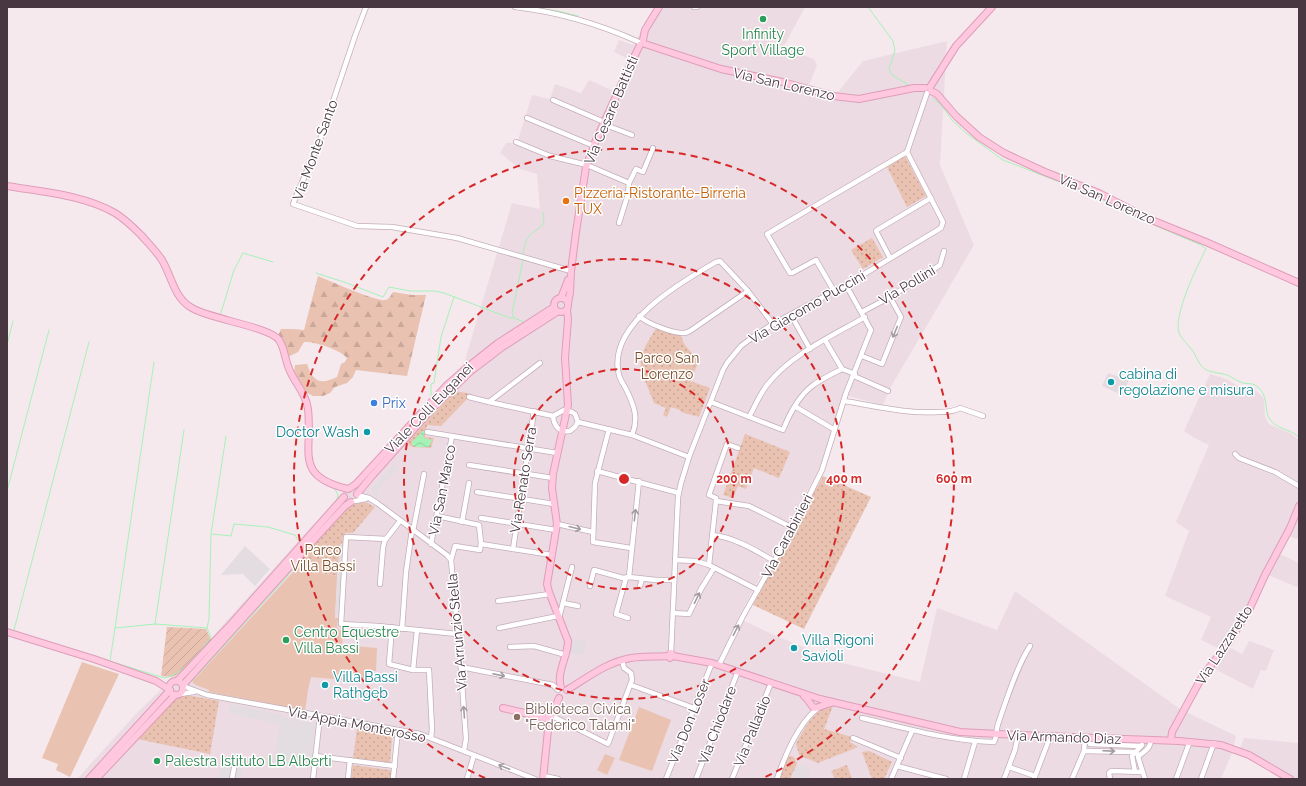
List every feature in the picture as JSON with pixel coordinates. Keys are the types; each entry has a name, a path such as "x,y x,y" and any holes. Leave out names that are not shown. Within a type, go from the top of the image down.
{"street":[{"name":"Via Monte Santo","path":"366,7 321,137 293,204 357,226 392,227 457,238 570,271"},
{"path":"516,7 544,10 575,18 642,43"},
{"name":"Via Cesare Battisti","path":"559,698 558,695 562,689 560,680 568,642 550,594 547,584 547,577 557,527 552,488 553,478 568,402 565,358 566,332 562,309 556,301 561,298 565,291 570,271 587,165 604,123 642,43 645,30 659,7"},
{"path":"834,291 816,260 790,273 767,234 907,152 928,90 956,46 992,7"},
{"name":"Via San Lorenzo","path":"642,43 721,69 783,82 833,96 859,99 914,88 928,90 937,94 956,116 979,137 1004,153 1045,172 1099,193 1149,219 1206,242 1299,283"},
{"path":"554,100 632,135"},
{"path":"527,118 594,146"},
{"path":"516,142 550,156 587,165 629,182"},
{"path":"619,223 628,194 629,182 636,169 643,172 653,148"},
{"path":"890,258 876,231 931,198 907,152"},
{"path":"7,186 78,199 115,213 132,227 155,251 167,270 183,303 202,313 261,330 275,336 279,340 288,367 307,403 308,457 313,472 323,480 335,486 355,490 355,498"},
{"name":"Via Giacomo Puccini","path":"671,655 679,493 689,457 723,370 741,346 753,337 773,324 834,291 941,228 943,222 931,198"},
{"name":"Via Pollini","path":"862,312 890,297 940,265 944,251"},
{"path":"632,435 636,424 635,410 619,376 618,362 622,344 639,316 677,286 717,261 722,262 748,291 773,324"},
{"name":"Via Cesare Battisti","path":"562,309 570,293 570,271"},
{"name":"Via Carabinieri","path":"719,665 743,616 792,528 822,470 844,401 871,330 846,284"},
{"path":"639,316 643,320 664,329 683,334 690,331 748,291"},
{"path":"862,356 882,364 901,317 890,297"},
{"path":"561,298 566,300 562,309"},
{"name":"Viale Colli Euganei","path":"96,779 182,690 183,686 310,544 345,506 355,498 365,484 431,410 471,371 501,348 562,309"},
{"name":"Viale Colli Euganei","path":"89,779 170,690 170,686 232,623 343,497 344,492 356,484 447,385 498,343 562,309"},
{"path":"791,315 810,349"},
{"path":"749,417 770,381 788,365 810,349 865,317"},
{"path":"825,340 842,369 888,391"},
{"path":"489,402 540,363"},
{"path":"711,402 783,430 802,396 812,387 842,369"},
{"path":"469,397 554,416 562,411 572,412 575,414 578,422"},
{"path":"844,401 910,412 945,412 960,408 983,416"},
{"path":"796,407 835,430"},
{"name":"Via Renato Serra","path":"513,549 534,411"},
{"path":"554,416 554,423 556,427 563,431 570,431 578,422"},
{"path":"578,422 632,435 689,457"},
{"path":"609,429 595,483 593,542 631,548"},
{"path":"427,432 557,454"},
{"name":"Via San Marco","path":"431,544 452,436"},
{"path":"709,566 716,498 709,495 727,444 738,448"},
{"path":"1234,454 1239,458 1275,472 1299,486"},
{"path":"469,465 553,478"},
{"path":"597,471 639,481 679,493"},
{"path":"402,629 406,572 424,474"},
{"path":"628,618 616,614 628,577 639,481"},
{"path":"462,522 469,482"},
{"path":"335,486 346,501 355,498 369,498 365,491 365,484"},
{"path":"477,492 554,504"},
{"name":"Via Arrunzio Stella","path":"369,498 447,555 450,560 461,668 466,739 464,750"},
{"path":"716,501 750,506 792,528"},
{"name":"Via Lazzaretto","path":"1171,740 1172,732 1202,677 1229,642 1249,610 1290,528 1299,506"},
{"path":"437,516 479,526 481,544 480,550 455,546 450,560"},
{"path":"482,518 516,524 557,527 593,532"},
{"path":"380,584 385,539 400,521"},
{"path":"712,535 737,541 774,561"},
{"path":"385,539 346,537 341,623 343,625 457,634"},
{"path":"481,544 552,555"},
{"path":"675,560 696,561 714,568 758,590"},
{"path":"499,628 559,617 572,567"},
{"path":"673,614 689,614 701,589 714,568"},
{"path":"590,586 594,570 628,577 674,580"},
{"path":"640,586 642,578"},
{"path":"498,601 550,594"},
{"path":"563,603 578,606"},
{"path":"392,628 389,664 413,670 429,670 432,729 431,738"},
{"path":"413,670 417,630"},
{"path":"7,632 94,659 156,681 177,694"},
{"path":"510,647 534,646 566,655"},
{"path":"862,718 945,738 975,742 994,742 1002,712 1024,656 1030,646"},
{"path":"562,689 622,660 671,655 719,665 801,694 816,703 791,746 777,779"},
{"path":"503,708 551,718 569,724 608,744 632,680 630,673 624,668 622,660"},
{"name":"Via Don Loser","path":"666,779 712,663"},
{"path":"461,668 553,685 562,689 566,694 559,698 551,718 546,741 544,778 558,779"},
{"name":"Via Chiodare","path":"696,779 738,671"},
{"path":"156,681 180,682 183,686"},
{"name":"Via Palladio","path":"732,779 771,683"},
{"path":"631,685 694,708"},
{"name":"Via Appia Monterosso","path":"183,686 197,692"},
{"name":"Via Appia Monterosso","path":"177,694 197,692 398,730 431,738 535,779"},
{"name":"Via Armando Diaz","path":"816,703 832,702 960,732 1050,736 1087,740 1144,739 1214,743 1240,751 1290,779"},
{"path":"869,720 872,712"},
{"path":"313,779 320,716"},
{"path":"393,779 398,730"},
{"path":"891,779 912,731"},
{"path":"1004,779 1015,750 1018,735"},
{"path":"1009,767 1035,778 1050,736"},
{"path":"853,738 900,758"},
{"path":"1135,772 1132,756 1141,746 1144,739"},
{"path":"1072,779 1087,740 1141,746"},
{"path":"1139,755 1147,750 1150,746 1151,740"},
{"path":"1176,779 1190,741"},
{"path":"964,779 975,742"},
{"path":"1201,779 1214,743"},
{"path":"1084,751 1134,752 1139,755"},
{"path":"467,779 474,755"},
{"path":"1139,755 1138,759 1145,779"},
{"path":"315,756 395,766"},
{"path":"232,779 236,758"},
{"path":"348,779 350,760"},
{"path":"897,766 946,779"},
{"path":"1110,779 1109,773 1111,771 1142,772"}],"shaded area":[{"path":"655,7 805,7 783,48 814,59 817,65 809,85 838,92 863,61 947,41 940,165 974,245 892,385 883,405 843,395 820,468 738,618 774,635 843,663 920,682 937,608 997,630 1015,591 1180,709 1236,736 1232,753 1221,779 77,779 134,716 195,656 328,508 464,363 512,203 540,209 537,174 520,169 500,153 506,143 517,143 532,95 550,99 555,84 581,93 589,80 614,91 628,59 614,52 619,40 633,45","holes":["745,434 754,468 746,488 738,485"]},
{"path":"1108,373 1129,380 1122,395 1102,386"},
{"path":"1210,374 1226,379 1238,386 1252,388 1264,399 1265,415 1269,424 1290,433 1299,440 1299,540 1289,536 1280,554 1299,563 1299,588 1268,575 1246,621 1229,647 1242,654 1249,641 1274,650 1266,671 1261,670 1253,689 1211,667 1224,651 1201,640 1211,617 1165,596 1189,531 1176,522 1209,445 1194,438 1184,431"},
{"path":"394,465 398,468 377,490 380,494 378,498 373,494 372,488"},
{"path":"340,544 344,544 340,614 335,614"},
{"path":"245,546 270,569 255,586 243,574 221,575"},
{"path":"571,638 587,642 583,655 569,652"},
{"path":"230,704 282,715 282,717 315,723 311,769 274,762 280,724 228,713"},
{"path":"1244,738 1299,743 1299,779 1295,779 1240,748"},
{"path":"224,756 236,758 234,767 243,769 241,779 219,779"},
{"path":"806,764 812,779 790,779 796,766 798,767"}],"green space":[{"path":"905,156 926,196 907,207 887,167"},
{"path":"872,238 883,257 863,269 851,250"},
{"path":"318,276 380,300 388,299 393,292 412,295 426,295 407,376 356,370 353,377 347,383 335,387 330,393 323,396 313,396 304,391 294,375 295,365 307,364 309,370 315,378 326,381 337,377 341,364 345,362 347,358 333,349 308,342 304,342 298,352 290,356 287,355 278,336 281,329 304,330"},
{"name":"Parco San Lorenzo","path":"657,327 681,335 688,348 700,359 690,381 710,388 699,417 681,412 680,410 671,407 667,417 663,415 666,408 654,403 642,372 641,358"},
{"path":"679,361 688,366 679,383 670,379"},
{"path":"455,391 472,394 441,426 427,425 425,437 434,438 431,448 412,447 406,443"},
{"path":"745,434 790,452 779,478 754,468 746,489 738,486 733,498 723,495"},
{"path":"823,476 871,497 804,629 753,605"},
{"name":"Parco Villa Bassi","path":"360,502 368,503 375,507 353,533 346,533 343,536 342,545 340,544 337,576 294,568 348,507"},
{"name":"Centro Equestre Villa Bassi","path":"296,569 337,576 335,618 338,618 337,627 339,630 343,631 342,645 377,648 376,671 365,670 363,682 311,677 305,711 209,692 209,690 192,682"},
{"path":"167,627 206,629 211,640 186,667 171,677 161,676"},
{"path":"82,662 119,674 70,777 56,770 58,764 42,758"},
{"path":"182,696 192,696 219,701 210,754 137,739 175,700"},
{"path":"833,706 824,729 852,737 850,742 858,747 818,763 799,755 796,744 814,716 824,708"},
{"path":"639,707 671,720 652,771 619,760"},
{"path":"357,728 394,735 395,738 392,738 390,763 353,759"},
{"path":"869,751 892,762 884,779 872,779 862,752"},
{"path":"605,754 615,758 607,775 597,770"},
{"path":"791,756 794,757 797,764 790,779 780,779 787,758"},
{"path":"353,765 390,770 392,771 391,779 351,779"},
{"path":"847,765 852,779 835,779 831,771"}],"water":[{"path":"423,431 425,431 423,438 432,440 429,447 416,447 412,445 412,442"}],"waterway":[{"path":"868,7 893,41 895,51 889,69 892,75 910,86"},
{"path":"535,8 558,11 578,16"},
{"path":"933,98 941,105 952,120 966,133 1003,160 1093,195 1140,219 1201,245 1206,249 1187,291 1179,315 1179,333 1203,368 1211,372 1227,375 1243,383 1254,384 1260,389 1265,398 1267,413 1272,422 1299,437"},
{"path":"523,255 527,238 542,226 544,221 543,212"},
{"path":"220,316 234,270 243,253 273,262"},
{"path":"523,260 512,313 514,318 524,322"},
{"path":"316,273 383,297 389,287 410,291 434,291 444,293 510,318 514,318"},
{"path":"431,395 431,384 434,383 441,337 454,297"},
{"path":"7,345 13,321"},
{"path":"7,491 49,330"},
{"path":"14,630 89,342"},
{"path":"115,628 154,362"},
{"path":"422,425 439,407"},
{"path":"155,624 184,430"},
{"path":"207,628 209,619 211,534 226,436"},
{"path":"329,486 335,489 338,495 337,500"},
{"path":"212,534 231,536 234,524 268,527 295,535 300,543"},
{"path":"191,682 283,581 301,559"},
{"path":"242,606 267,579"},
{"path":"68,648 164,678 171,676 184,667 196,656 211,638 207,628 155,624 115,628 110,661"},
{"path":"7,629 17,632"}],"place":[{"name":"Infinity Sport Village","path":"763,19"},
{"name":"Pizzeria-Ristorante-Birreria TUX","path":"566,201"},
{"name":"cabina di regolazione e misura","path":"1111,382"},
{"name":"Prix","path":"374,403"},
{"name":"Doctor Wash","path":"367,432"},
{"name":"Centro Equestre Villa Bassi","path":"286,640"},
{"name":"Villa Rigoni Savioli","path":"794,648"},
{"name":"Villa Bassi Rathgeb","path":"325,685"},
{"name":"Biblioteca Civica \"Federico Talami\"","path":"517,717"},
{"name":"Palestra Istituto LB Alberti","path":"157,761"}]}
